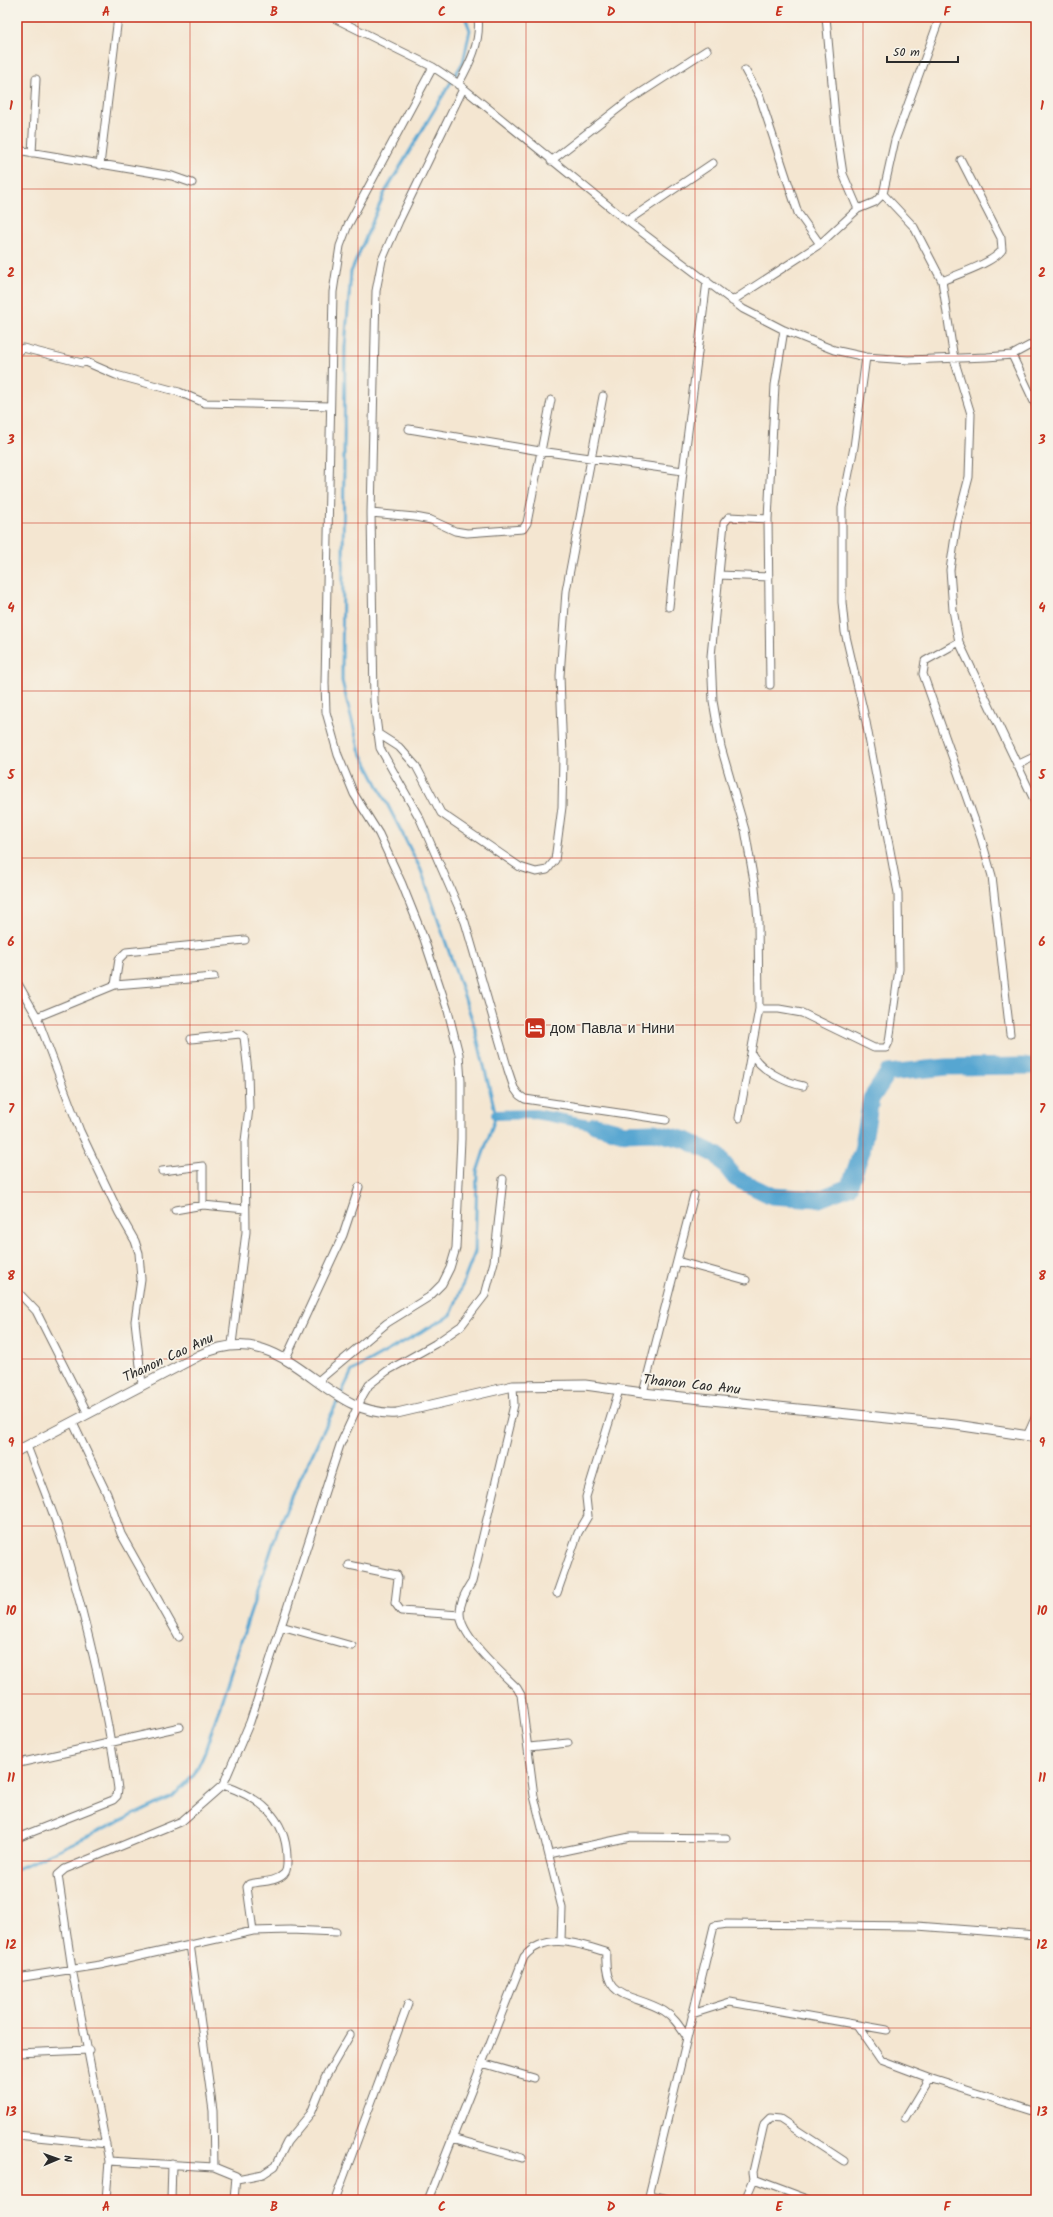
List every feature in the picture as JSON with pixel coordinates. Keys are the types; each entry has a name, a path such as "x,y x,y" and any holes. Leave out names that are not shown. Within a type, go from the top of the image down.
{"street":[{"path":"100,165 118,17"},
{"path":"332,17 436,69 627,221 732,301 762,320 834,350 866,357 954,359 1012,355 1036,342"},
{"path":"478,17 478,35 474,56 459,86 382,260 376,290 371,513 374,702 377,733 380,748 420,819 465,922 508,1070 519,1095 525,1099 666,1120"},
{"path":"826,17 836,127 842,166 858,209"},
{"path":"732,301 820,244 858,209 875,202 883,194 895,140 940,17"},
{"path":"552,161 628,101 707,50"},
{"path":"318,1381 387,1323 430,1297 442,1284 450,1268 456,1248 461,1139 461,1080 459,1054 448,1011 424,939 402,884 378,834 354,794 338,756 326,712 325,644 333,292 340,246 348,225 436,69"},
{"path":"745,70 760,97 798,213 820,244"},
{"path":"32,153 36,79"},
{"path":"17,150 172,176 192,183"},
{"path":"942,281 999,255 1002,250 1001,238 962,160"},
{"path":"627,221 713,163"},
{"path":"883,194 914,227 942,281 954,359 971,414 969,477 957,523 950,570 953,610 959,642 1036,804"},
{"path":"670,607 683,471 707,281"},
{"path":"770,685 768,518 775,385 784,330"},
{"path":"17,353 23,348 82,363 86,362 116,375 179,392 205,403 330,406"},
{"path":"1012,355 1036,406"},
{"path":"759,1010 779,1009 802,1013 874,1048 886,1048 889,1042 899,969 898,893 868,730 845,632 842,602 842,508 854,446 866,357"},
{"path":"377,733 399,747 416,766 442,813 520,867 536,872 547,870 555,860 562,807 564,756 560,676 565,598 603,396"},
{"path":"371,513 431,520 455,531 467,533 523,529 527,523 551,400"},
{"path":"409,429 592,459 683,471"},
{"path":"739,1118 759,1010 758,920 755,887 745,830 721,747 713,701 711,656 725,519 729,517 768,518"},
{"path":"719,575 769,577"},
{"path":"959,642 925,662 923,674 981,838 992,876 1010,1034"},
{"path":"1017,765 1036,756"},
{"path":"115,985 119,959 126,952 245,940"},
{"path":"38,1017 115,985 214,977"},
{"path":"17,982 38,1017 80,1131 119,1213 135,1241 139,1253 141,1279 135,1321 142,1384"},
{"path":"191,1039 240,1034 244,1037 248,1072 249,1108 246,1141 246,1232 232,1344"},
{"path":"751,1053 756,1062 787,1082 803,1086"},
{"path":"162,1171 203,1166 204,1205"},
{"path":"106,2200 109,2161 89,2050 72,1969 58,1875 65,1870 182,1821 223,1785 250,1722 340,1445 358,1406 369,1385 387,1371 435,1344 461,1326 485,1295 494,1262 503,1179"},
{"path":"286,1358 343,1235 359,1187"},
{"path":"643,1393 694,1195"},
{"path":"174,1210 204,1205 245,1209"},
{"path":"677,1261 746,1280"},
{"path":"17,1291 36,1311 88,1414"},
{"name":"Thanon Cao Anu","path":"17,1451 142,1384 208,1351 232,1344 251,1346 286,1358 349,1402 380,1414 396,1413 513,1386 585,1385 643,1393 956,1425 1031,1437"},
{"path":"513,1386 514,1405 472,1582 463,1597 460,1614 473,1642 519,1691 523,1703 534,1796 562,1908 561,1940"},
{"path":"557,1594 578,1534 588,1516 586,1497 619,1390"},
{"path":"1031,1437 1036,1416"},
{"path":"73,1422 107,1494 121,1534 179,1637"},
{"path":"17,1838 113,1800 117,1796 118,1789 112,1742 99,1679 63,1543 27,1446"},
{"path":"349,1565 397,1575 398,1578 395,1603 401,1611 460,1614"},
{"path":"281,1626 352,1646"},
{"path":"19,1763 180,1727"},
{"path":"529,1747 568,1743"},
{"path":"223,1785 254,1798 276,1819 284,1835 287,1868 284,1874 275,1879 249,1884 247,1887 253,1931"},
{"path":"549,1854 630,1837 726,1838"},
{"path":"673,2200 649,2198 686,2036 714,1926 917,1926 1036,1935"},
{"path":"17,1978 100,1965 253,1931 290,1930 336,1932"},
{"path":"428,2200 524,1957 535,1946 561,1940 606,1952 608,1976 615,1988 631,1999 664,2011 672,2017 686,2036"},
{"path":"190,1944 213,2111 214,2167"},
{"path":"692,2014 730,2002 887,2030"},
{"path":"335,2200 408,2004"},
{"path":"857,2025 881,2060 929,2078 1036,2112"},
{"path":"237,2179 263,2174 275,2166 287,2142 311,2113 325,2078 350,2035"},
{"path":"17,2053 89,2050"},
{"path":"482,2062 534,2078"},
{"path":"905,2118 929,2078"},
{"path":"745,2200 754,2179 753,2172 764,2124 770,2118 780,2119 844,2161"},
{"path":"17,2135 106,2144"},
{"path":"452,2138 522,2158"},
{"path":"109,2161 214,2167 234,2174 237,2179 234,2200"},
{"path":"171,2200 172,2164"},
{"path":"754,2179 810,2200"}],"waterway":[{"path":"17,1869 172,1797 194,1775 205,1751 281,1520 352,1371 451,1315 475,1252 477,1172 496,1115 474,1025 421,870 359,749 342,681 345,347 351,272 385,192 463,62 470,30 465,17"},
{"path":"595,1125 624,1133 654,1132 686,1140 717,1155 735,1178 772,1196 819,1199 849,1187 862,1151 871,1099 888,1073 947,1067 1036,1066"},
{"path":"496,1115 535,1114 595,1125"}],"place":[{"name":"дом Павла и Нини","path":"535,1028"}]}
